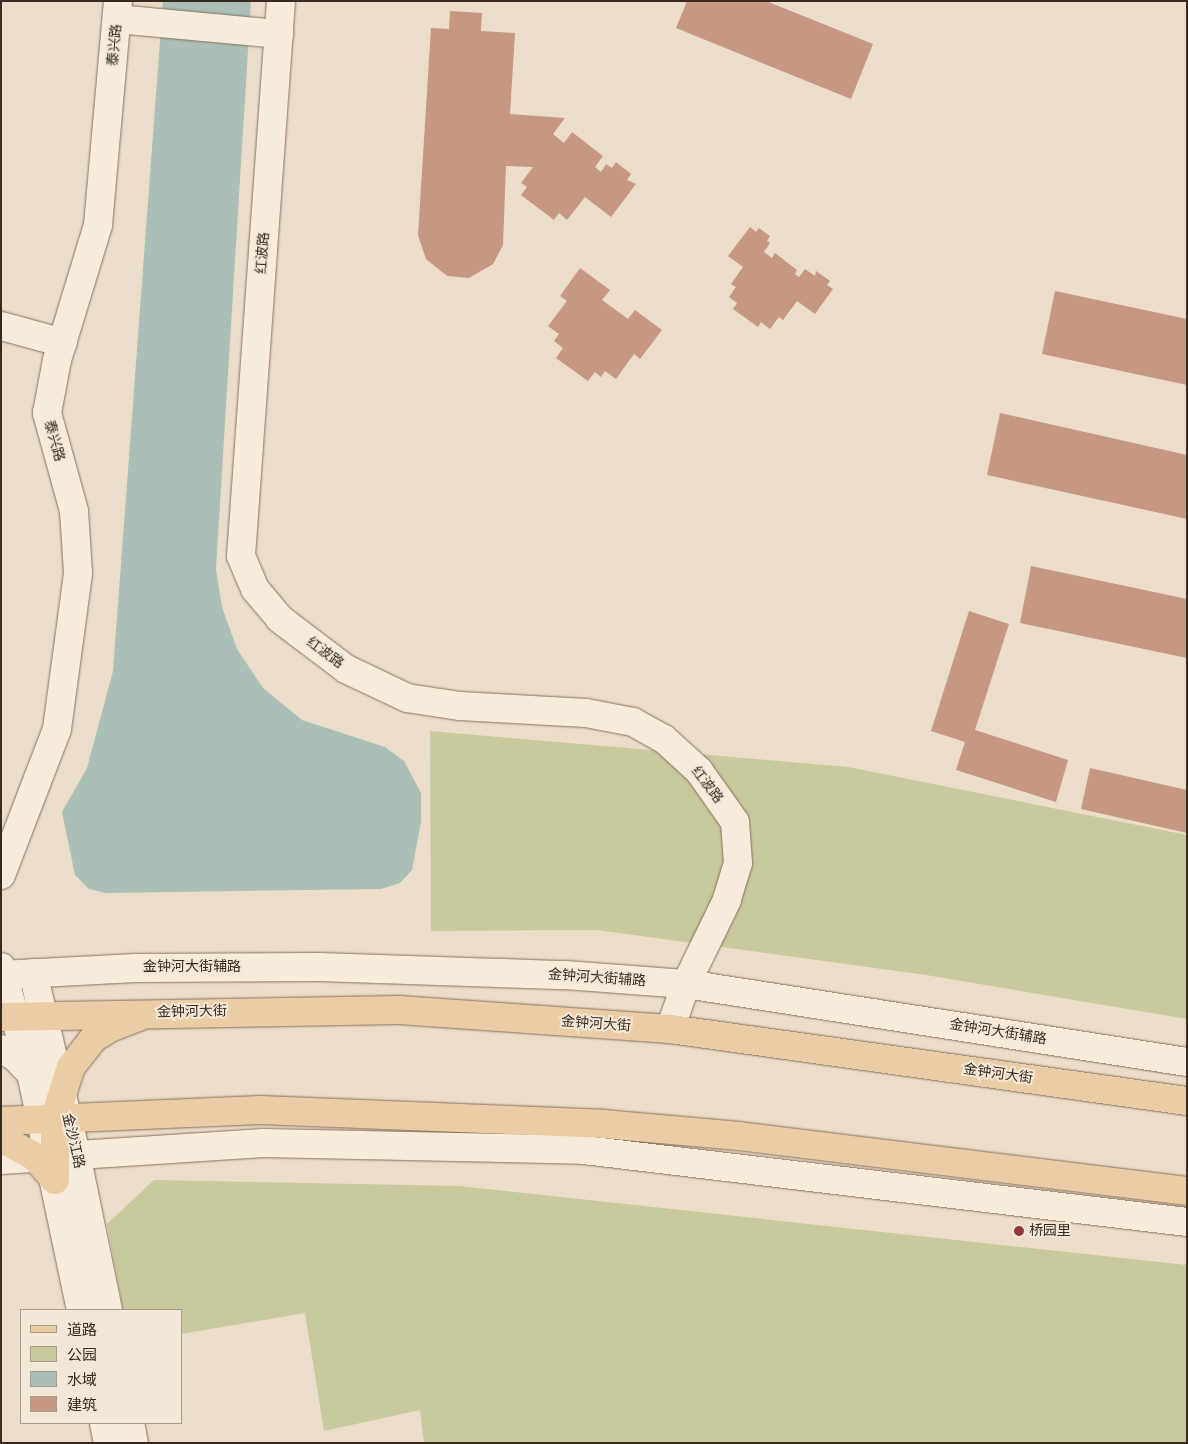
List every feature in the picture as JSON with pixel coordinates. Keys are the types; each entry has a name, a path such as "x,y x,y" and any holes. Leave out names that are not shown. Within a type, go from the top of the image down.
{"main road":[{"name":"金钟河大街","path":"8,1016 156,1012 400,1010 670,1029 1187,1101"},
{"path":"64,1161 55,1117 62,1089 71,1067 94,1038 128,1020 156,1012"},
{"path":"1,1121 130,1113 261,1110 602,1124 739,1136 1187,1191"},
{"path":"1,1138 64,1161"}],"street":[{"name":"红波路","path":"281,1 266,33 241,556 255,588 280,619 346,668 406,698 460,706 586,713 633,722 664,739 699,771 735,822 738,863 726,900 686,984 670,1029"},
{"path":"118,10 143,22 266,33"},
{"name":"泰兴路","path":"1,875 57,729 78,573 74,511 47,413 63,343 98,225 118,10"},
{"path":"1,326 63,343"},
{"name":"金钟河大街辅路","path":"2,972 33,973 136,968 319,967 565,975 686,984 1187,1062"},
{"path":"2,972 8,1016 31,1073 55,1117"},
{"path":"33,973 45,1014 62,1089"},
{"path":"1,1049 15,1057 31,1073"},
{"path":"64,1161 104,1128 130,1113"},
{"path":"1,1160 64,1161 263,1143 584,1150 1187,1222"},
{"name":"金沙江路","path":"64,1161 81,1309"},
{"name":"金沙江路","path":"64,1161 108,1309"},
{"path":"104,1424 108,1443"},
{"path":"130,1424 134,1443"}],"green space":[{"path":"430,731 848,767 1187,835 1187,1019 926,975 597,930 431,931"},
{"path":"154,1180 459,1186 1187,1265 1187,1443 424,1443 420,1410 324,1431 305,1313 182,1334 182,1309 123,1309 107,1224"}],"water":[{"path":"163,1 251,1 216,569 222,607 237,649 263,688 302,720 385,747 404,761 421,793 421,822 412,870 400,883 381,889 106,893 89,889 75,875 62,812 87,768 113,671"}],"building":[{"path":"687,1 766,1 873,44 851,99 676,28"},
{"path":"450,11 482,13 481,31 515,33 510,114 565,118 553,134 564,143 572,132 603,156 595,167 601,172 606,164 612,168 616,162 631,174 627,180 636,184 611,217 585,197 567,220 559,213 554,220 521,195 527,187 521,183 533,167 506,166 503,245 493,264 469,278 447,276 426,259 418,235 431,28 449,29"},
{"path":"750,227 756,232 759,228 770,236 767,241 770,243 764,252 772,258 775,253 797,270 795,274 799,277 805,269 815,276 816,271 830,281 827,285 833,289 815,314 797,301 783,320 779,317 770,329 761,322 758,327 733,309 737,303 729,297 736,287 731,284 743,267 728,256"},
{"path":"580,268 610,290 602,300 628,319 635,310 662,330 640,359 634,354 616,379 605,371 601,377 595,372 588,381 556,358 563,348 554,341 559,334 548,326 567,301 560,296"},
{"path":"1055,291 1187,319 1187,385 1042,354"},
{"path":"1000,413 1187,455 1187,519 987,475"},
{"path":"1031,566 1187,599 1187,658 1020,623"},
{"path":"969,611 1009,624 975,730 1068,760 1056,802 956,770 965,742 931,731"},
{"path":"1090,768 1187,790 1187,833 1081,809"}],"place":[{"name":"桥园里","path":"1019,1231"}]}
